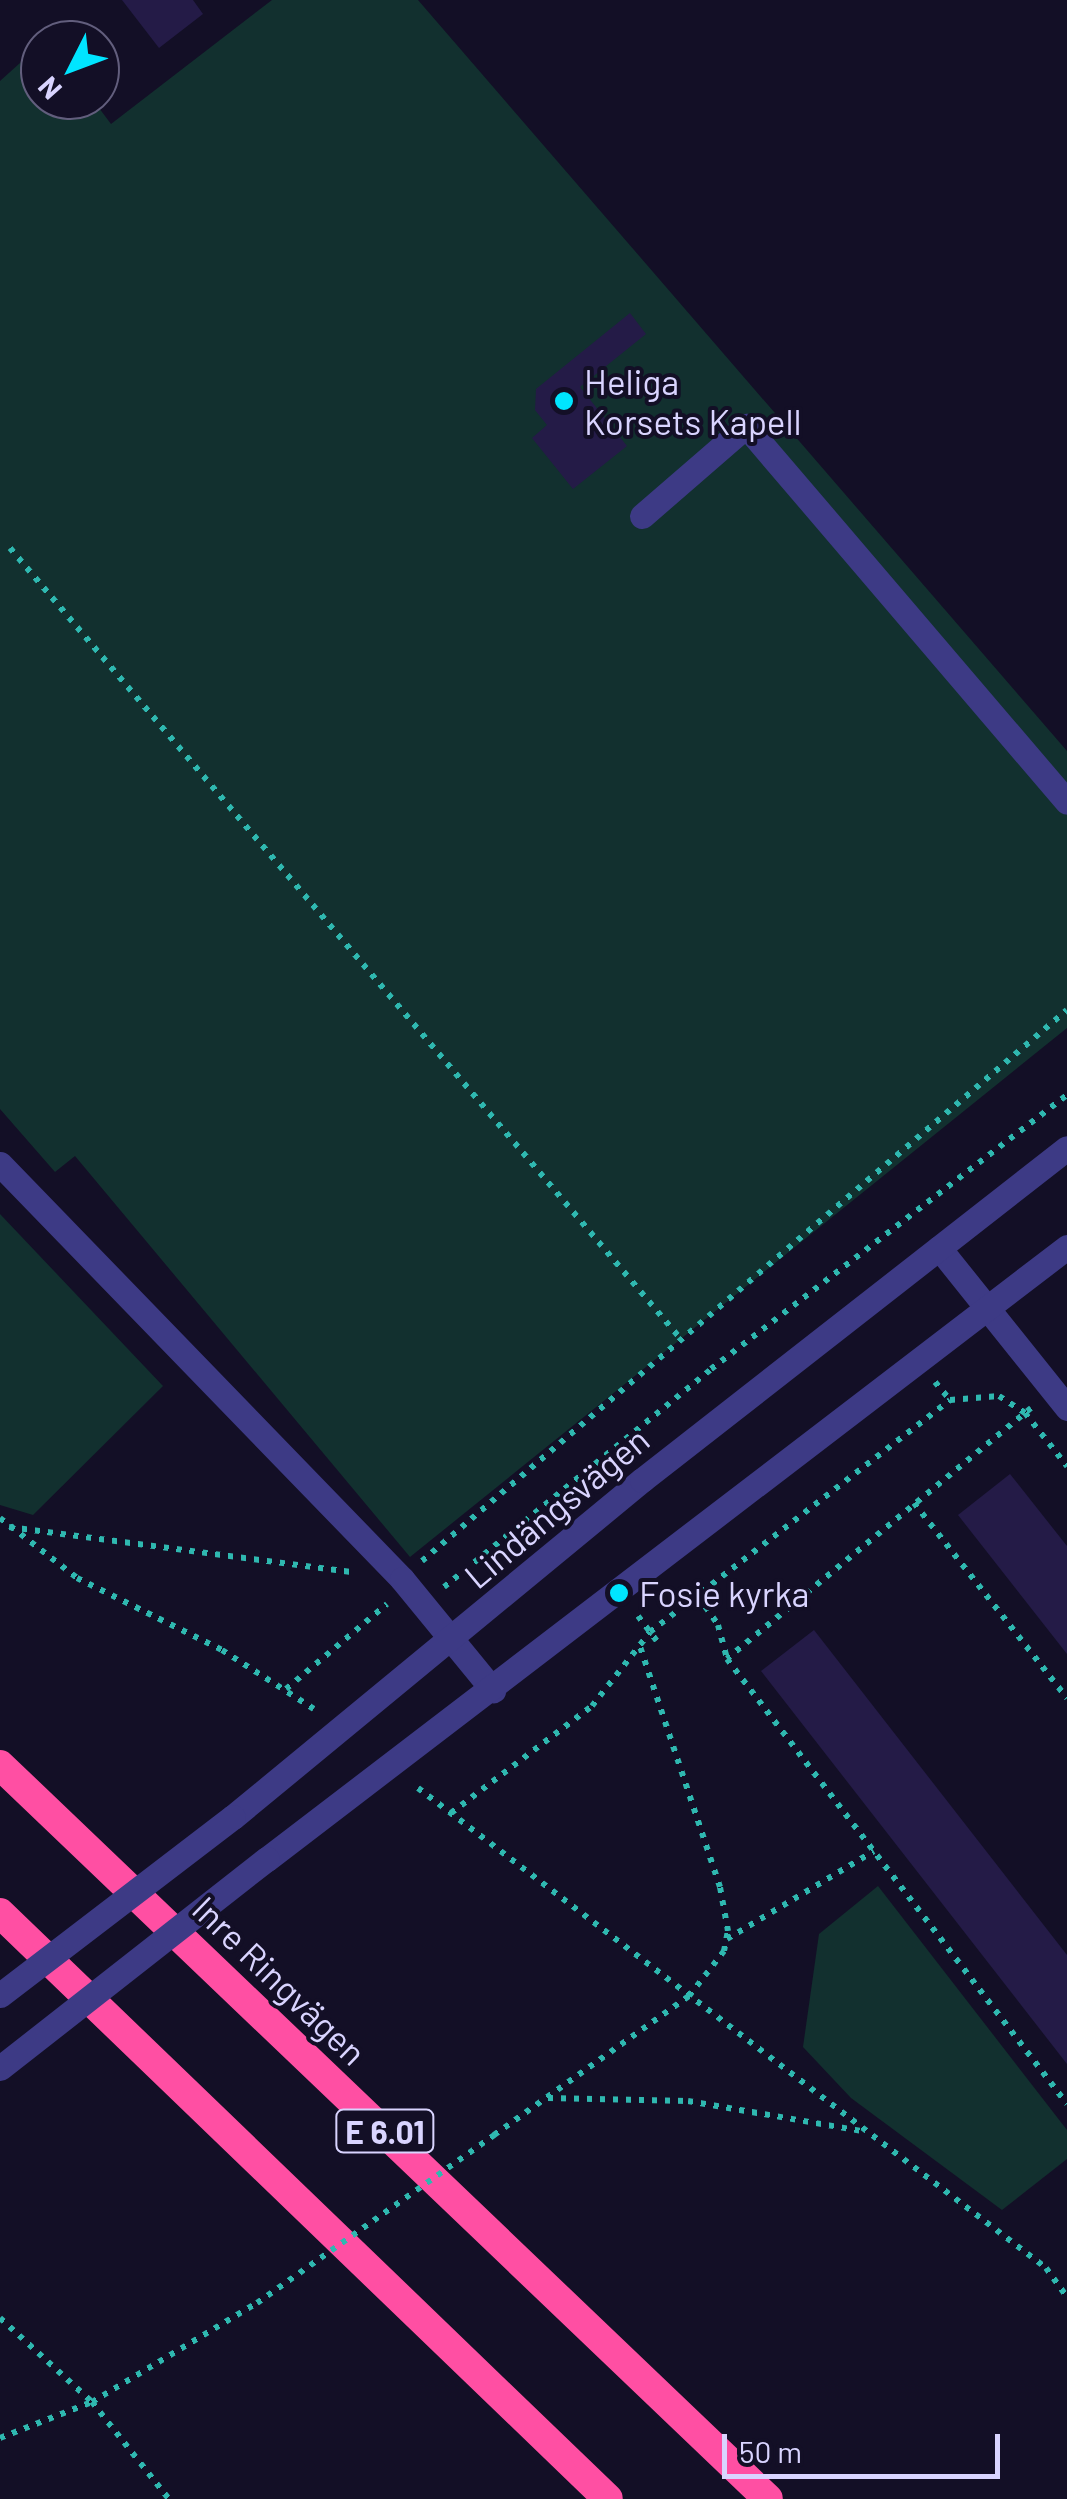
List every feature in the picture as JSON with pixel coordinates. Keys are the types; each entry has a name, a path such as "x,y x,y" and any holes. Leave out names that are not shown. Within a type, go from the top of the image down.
{"highway":[{"name":"Inre Ringvägen","path":"0,1765 768,2499"},
{"path":"0,1913 608,2499"}],"street":[{"path":"642,516 746,426 1067,802"},
{"name":"Lindängsvägen","path":"0,1995 233,1817 642,1480 1067,1148"},
{"path":"0,1164 402,1578 493,1690"},
{"path":"939,1248 1060,1399"},
{"path":"0,2068 266,1859 493,1690 1067,1248"}],"path":[{"path":"10,548 680,1338"},
{"path":"286,1689 400,1592 402,1578 1067,1010"},
{"path":"9,1527 402,1578 444,1587 712,1369 1067,1095"},
{"path":"451,1813 592,1706 650,1632 950,1400 999,1396 1025,1412 1067,1466"},
{"path":"727,1658 1025,1412 1060,1399"},
{"path":"914,1502 1067,1698"},
{"path":"0,1518 77,1578 286,1689 314,1710"},
{"path":"698,1596 718,1625 727,1658 1067,2104"},
{"path":"638,1616 656,1641"},
{"path":"0,2438 92,2402 257,2303 688,1996 714,1968 727,1939 720,1886 640,1644"},
{"path":"418,1788 1046,2268 1067,2296"},
{"path":"727,1939 874,1852"},
{"path":"546,2098 688,2101 866,2132"},
{"path":"0,2318 92,2402 169,2499"}],"green space":[{"path":"272,0 418,0 1067,751 1067,1028 410,1557 75,1156 55,1172 0,1109 0,81 20,63 20,120 108,120 111,124"},
{"path":"0,1214 163,1386 33,1515 0,1505"},
{"path":"878,1886 1067,2130 1067,2159 1002,2210 851,2098 803,2047 819,1934"}],"building":[{"path":"122,0 193,0 203,14 159,48"},
{"name":"Heliga Korsets Kapell","path":"630,313 646,334 580,387 627,446 573,489 532,438 547,425 535,410 536,389"},
{"path":"1010,1474 1067,1546 1067,1654 958,1515"},
{"path":"814,1630 1067,1955 1067,2064 761,1671"}],"place":[{"name":"Heliga Korsets Kapell","path":"564,401"},
{"name":"Fosie kyrka","path":"619,1593"}]}
